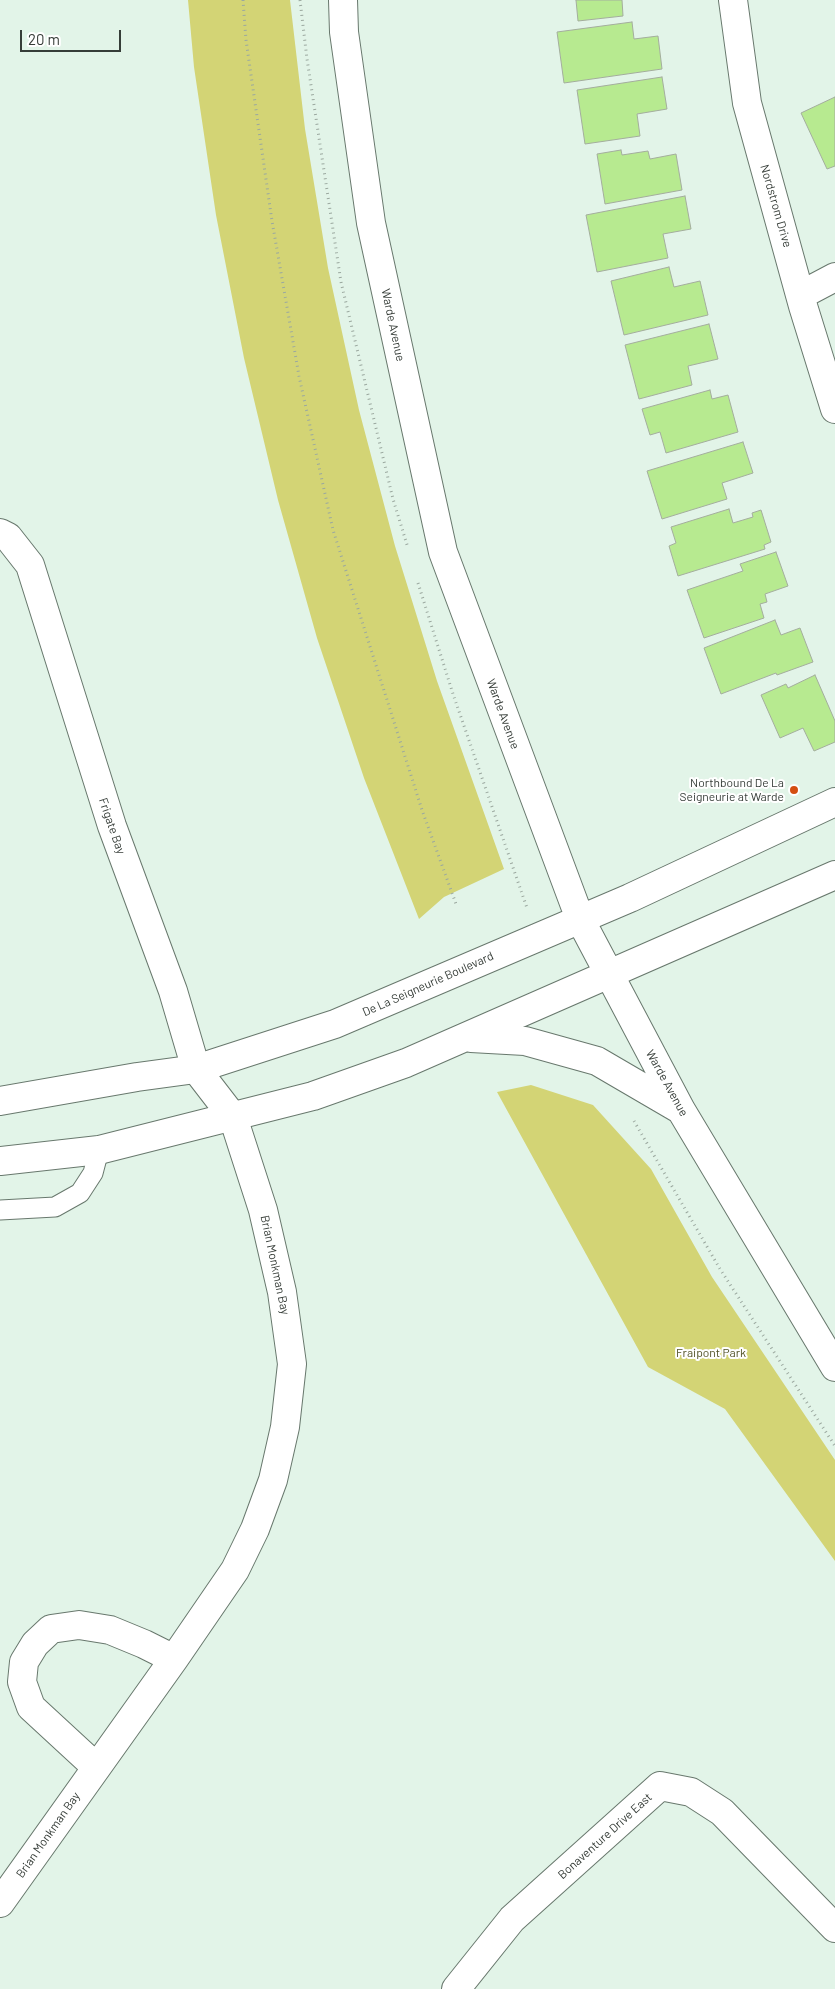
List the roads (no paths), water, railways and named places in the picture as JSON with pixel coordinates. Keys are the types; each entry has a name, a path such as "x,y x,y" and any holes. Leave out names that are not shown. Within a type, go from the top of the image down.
{"street":[{"name":"Warde Avenue","path":"343,0 344,32 371,223 443,552 580,919 681,1110 835,1367"},
{"name":"Nordstrom Drive","path":"733,0 747,103 835,409"},
{"path":"801,295 835,277"},
{"name":"Frigate Bay","path":"0,533 8,537 30,565 112,826 173,991 196,1069 233,1117"},
{"name":"De La Seigneurie Boulevard","path":"0,1101 96,1086 136,1077 196,1069 335,1024 403,997 483,960 630,898 835,802"},
{"path":"0,1161 100,1150 313,1096 406,1063 835,875"},
{"path":"465,1038 525,1041 597,1061 681,1110"},
{"name":"Brian Monkman Bay","path":"0,1903 235,1570 255,1529 273,1480 283,1436 292,1364 282,1292 263,1210 233,1117"},
{"path":"96,1768 31,1707 22,1682 24,1662 35,1644 51,1629 78,1625 110,1630 174,1659"},
{"name":"Bonaventure Drive East","path":"456,1989 512,1919 660,1786 691,1792 722,1812 835,1928"}],"lane":[{"path":"0,1210 55,1207 80,1192 93,1173 100,1150"}],"place":[{"name":"Northbound De La Seigneurie at Warde","path":"794,790"}],"park label":[{"name":"Fraipont Park","path":"711,1353"}]}
